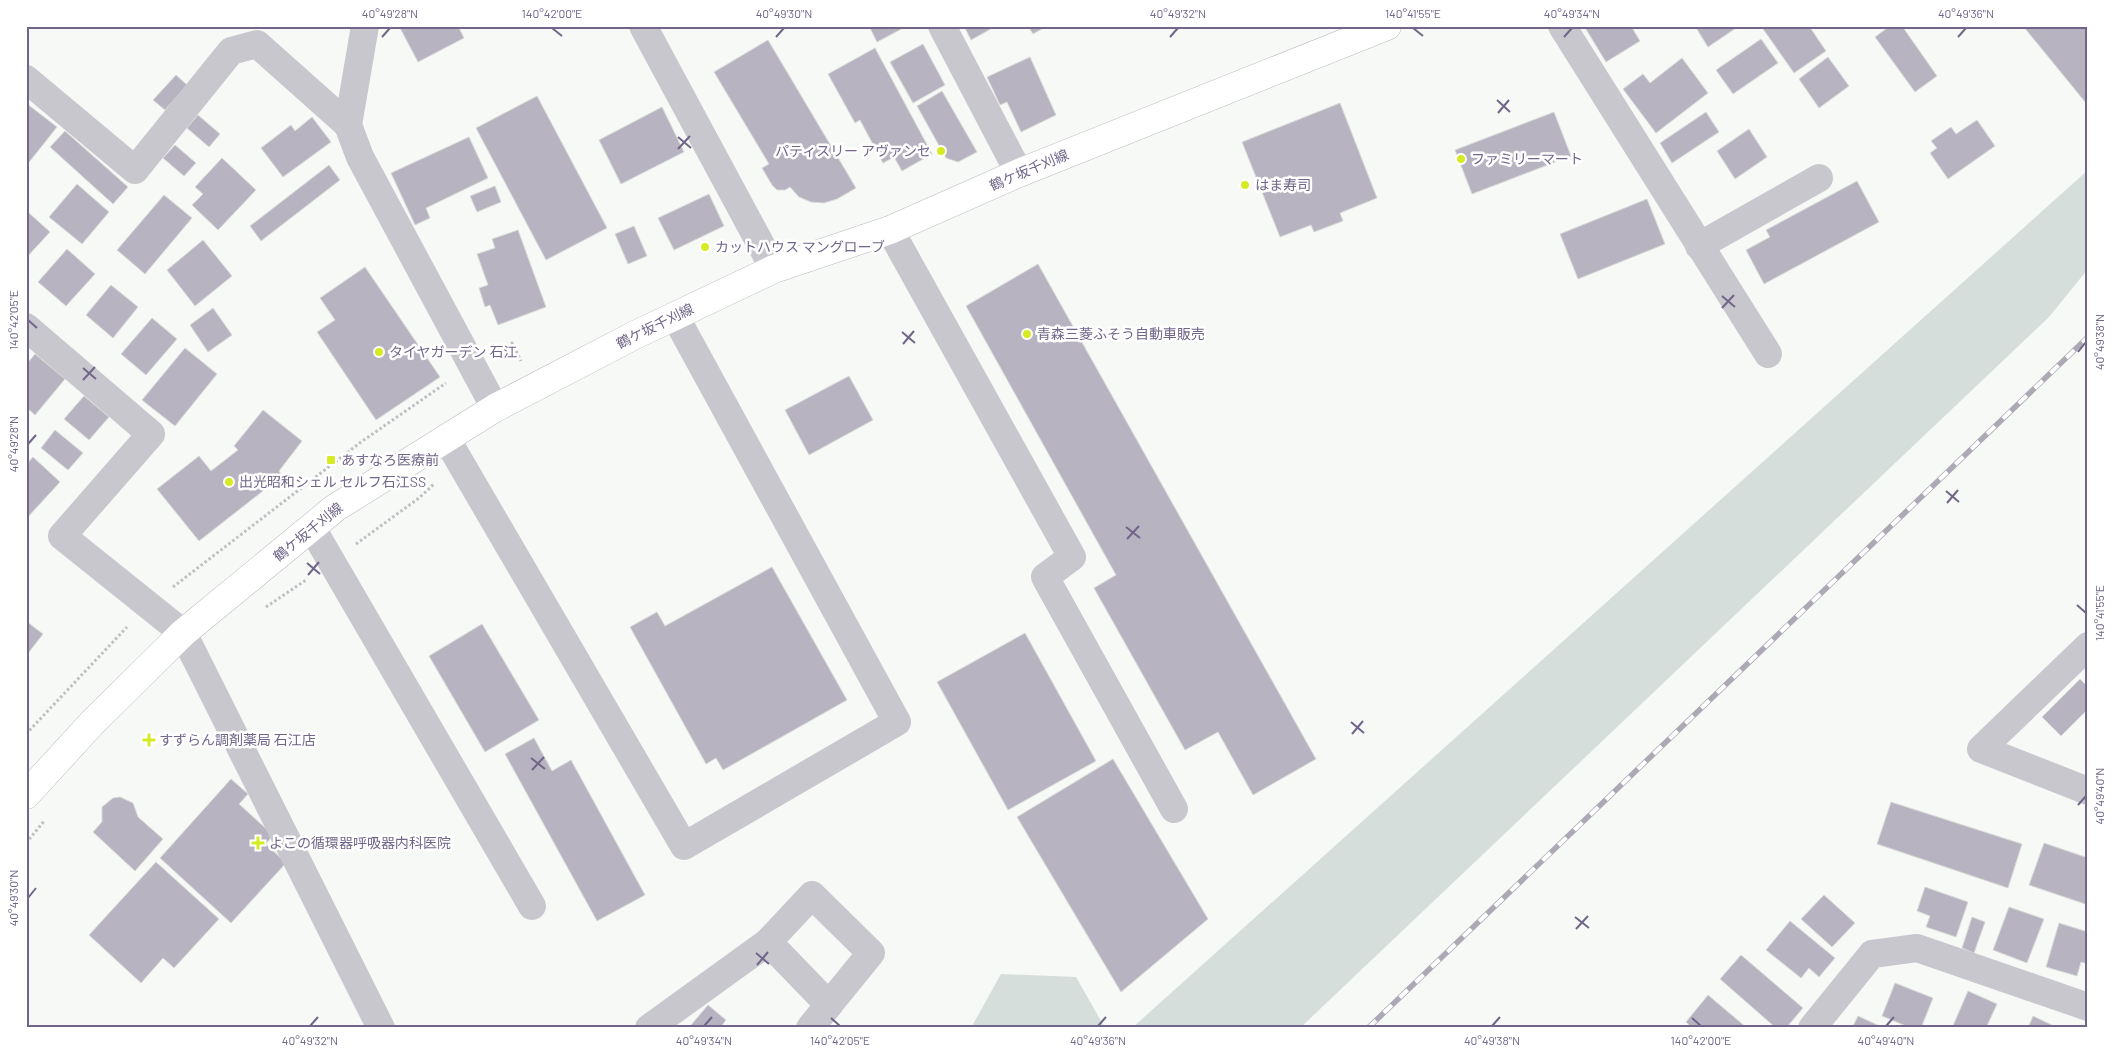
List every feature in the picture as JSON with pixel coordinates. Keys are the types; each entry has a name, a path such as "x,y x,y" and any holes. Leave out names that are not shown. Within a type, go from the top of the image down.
{"main road":[{"name":"鶴ケ坂千刈線","path":"26,795 92,723 183,633 335,508 453,450 495,408 675,316 774,269 890,230 1019,173 1387,26"}],"street":[{"path":"348,124 365,26"},
{"path":"644,26 774,269"},
{"path":"942,26 1019,173"},
{"path":"1562,26 1768,354"},
{"path":"26,80 136,170 231,51 258,44 348,124 360,157 495,408"},
{"path":"1699,246 1819,178"},
{"path":"890,230 1072,557 1045,577 1174,809"},
{"path":"453,450 684,846 897,722 675,316"},
{"path":"26,327 152,434 62,536 183,633 381,1028"},
{"path":"312,528 532,906"},
{"path":"2088,646 1982,750 2088,791"},
{"path":"649,1028 768,942 812,895 871,953 810,1028"},
{"path":"768,942 829,1005"},
{"path":"1812,1028 1872,954 1917,948 2088,1007"}],"path":[{"path":"26,734 148,605 361,442 472,365 512,343"},
{"path":"259,612 419,498 453,450"},
{"path":"26,843 51,813"}],"shaded area":[{"path":"2088,170 2088,269 2049,317 1300,1028 1132,1028"},
{"path":"1001,974 1076,977 1105,1028 971,1028"}],"building":[{"path":"399,26 458,26 464,38 418,62"},
{"path":"869,26 907,26 877,42"},
{"path":"964,26 996,26 971,40"},
{"path":"1028,26 1047,26 1033,34"},
{"path":"1584,26 1631,26 1640,41 1606,62"},
{"path":"1695,26 1739,26 1708,47"},
{"path":"1761,26 1809,26 1826,51 1794,73"},
{"path":"1890,26 1902,26 1937,76 1915,92 1875,37"},
{"path":"2023,26 2083,26 2088,31 2088,101 2086,103"},
{"path":"1761,39 1778,63 1733,94 1716,70"},
{"path":"768,40 856,188 837,199 824,203 811,202 799,197 790,187 785,190 777,190 772,185 762,168 769,164 714,72"},
{"path":"923,44 945,85 913,103 890,62"},
{"path":"875,48 932,154 902,171 894,157 883,163 860,120 855,123 828,74"},
{"path":"1030,57 1056,115 1021,132 1007,102 1000,105 987,77"},
{"path":"1828,57 1849,86 1819,108 1799,79"},
{"path":"1682,58 1708,93 1656,133 1623,89 1643,74 1650,83"},
{"path":"176,75 187,85 165,110 153,100"},
{"path":"942,91 977,152 958,162 946,158 917,106"},
{"path":"537,96 607,228 546,260 476,128"},
{"path":"26,103 57,127 26,166"},
{"path":"1340,103 1377,198 1340,213 1343,221 1314,232 1311,225 1280,237 1242,142"},
{"path":"662,107 684,152 621,184 599,140"},
{"path":"1554,112 1571,156 1472,194 1455,150"},
{"path":"1706,112 1719,132 1672,163 1660,143"},
{"path":"198,115 220,134 209,147 187,128"},
{"path":"312,117 331,142 283,177 261,148 291,125 295,131"},
{"path":"1977,120 1995,146 1948,179 1930,153 1937,148 1931,141 1951,127 1956,134"},
{"path":"1749,129 1767,157 1735,179 1717,151"},
{"path":"65,131 128,187 113,204 50,147"},
{"path":"469,137 488,178 426,208 430,218 415,225 391,173"},
{"path":"175,145 196,163 184,176 163,158"},
{"path":"222,158 256,190 218,230 192,205 203,194 195,187"},
{"path":"329,165 340,180 261,241 250,226"},
{"path":"1857,181 1879,222 1764,284 1746,250 1770,237 1766,230"},
{"path":"77,184 109,212 82,244 49,217"},
{"path":"495,186 501,202 477,212 470,196"},
{"path":"709,194 724,226 674,250 658,218"},
{"path":"164,195 192,218 145,274 117,250"},
{"path":"1647,199 1665,244 1578,279 1560,234"},
{"path":"29,213 50,232 26,258 26,217"},
{"path":"634,226 647,256 628,264 615,234"},
{"path":"518,230 546,307 498,325 490,305 485,307 479,288 488,285 477,254 495,248 492,239"},
{"path":"203,240 232,276 195,306 167,270"},
{"path":"67,249 95,274 66,306 38,282"},
{"path":"1038,264 1316,759 1253,795 1218,732 1185,750 1094,588 1116,575 966,306"},
{"path":"365,267 440,377 376,420 317,332 335,320 320,298"},
{"path":"111,285 138,307 113,338 86,315"},
{"path":"213,308 232,335 208,352 190,325"},
{"path":"152,318 177,339 146,375 121,354"},
{"path":"185,348 217,374 175,426 142,400"},
{"path":"35,354 65,379 35,415 26,407 26,365"},
{"path":"849,376 873,420 809,455 785,410"},
{"path":"84,396 109,417 89,440 64,419"},
{"path":"263,410 302,441 279,471 282,476 199,541 157,489 199,456 211,471 238,450 234,446"},
{"path":"55,430 83,453 68,470 41,448"},
{"path":"33,457 60,482 26,519 26,465"},
{"path":"772,567 847,700 723,770 716,758 706,764 630,627 657,612 665,626"},
{"path":"26,621 43,634 26,656"},
{"path":"482,624 539,720 485,752 429,656"},
{"path":"1025,633 1096,761 1008,810 937,682"},
{"path":"2080,679 2088,687 2088,709 2061,736 2042,717"},
{"path":"534,738 552,771 571,760 645,895 597,921 505,754"},
{"path":"1113,759 1208,919 1121,992 1017,817"},
{"path":"231,779 248,794 239,804 273,835 266,844 286,863 231,923 160,858"},
{"path":"120,797 133,803 138,817 163,839 135,871 93,832 102,822 102,807 113,798"},
{"path":"1891,802 2022,844 2008,888 1877,844"},
{"path":"2044,843 2088,858 2088,905 2029,885"},
{"path":"156,862 219,919 174,968 163,958 141,983 89,935"},
{"path":"1925,887 1968,902 1956,937 1926,927 1930,916 1917,911"},
{"path":"1824,895 1855,923 1832,947 1801,919"},
{"path":"2009,907 2044,919 2027,963 1993,950"},
{"path":"1972,917 1985,922 1974,953 1962,948"},
{"path":"1790,921 1835,958 1819,977 1809,968 1801,978 1766,950"},
{"path":"2059,923 2088,932 2088,964 2081,962 2077,976 2046,967"},
{"path":"1741,955 1803,1008 1786,1028 1776,1028 1720,979"},
{"path":"1895,983 1933,998 1921,1028 1911,1028 1882,1016"},
{"path":"1968,991 1997,1004 1986,1028 1952,1028"},
{"path":"1708,995 1747,1028 1692,1028 1686,1022"},
{"path":"708,1005 726,1020 720,1028 694,1028 691,1025"},
{"path":"1858,1016 1884,1028 1852,1028"},
{"path":"2033,1016 2054,1026 2053,1028 2028,1028"}],"railway":[{"path":"1368,1028 2088,337"}],"place":[{"name":"パティスリー アヴァンセ","path":"941,151"},
{"name":"ファミリーマート","path":"1461,159"},
{"name":"はま寿司","path":"1245,185"},
{"name":"カットハウス マングローブ","path":"705,247"},
{"name":"青森三菱ふそう自動車販売","path":"1027,334"},
{"name":"タイヤガーデン 石江","path":"379,352"},
{"name":"あすなろ医療前","path":"331,460"},
{"name":"出光昭和シェル セルフ石江SS","path":"229,482"},
{"name":"すずらん調剤薬局 石江店","path":"149,740"},
{"name":"よこの循環器呼吸器内科医院","path":"258,843"}]}
